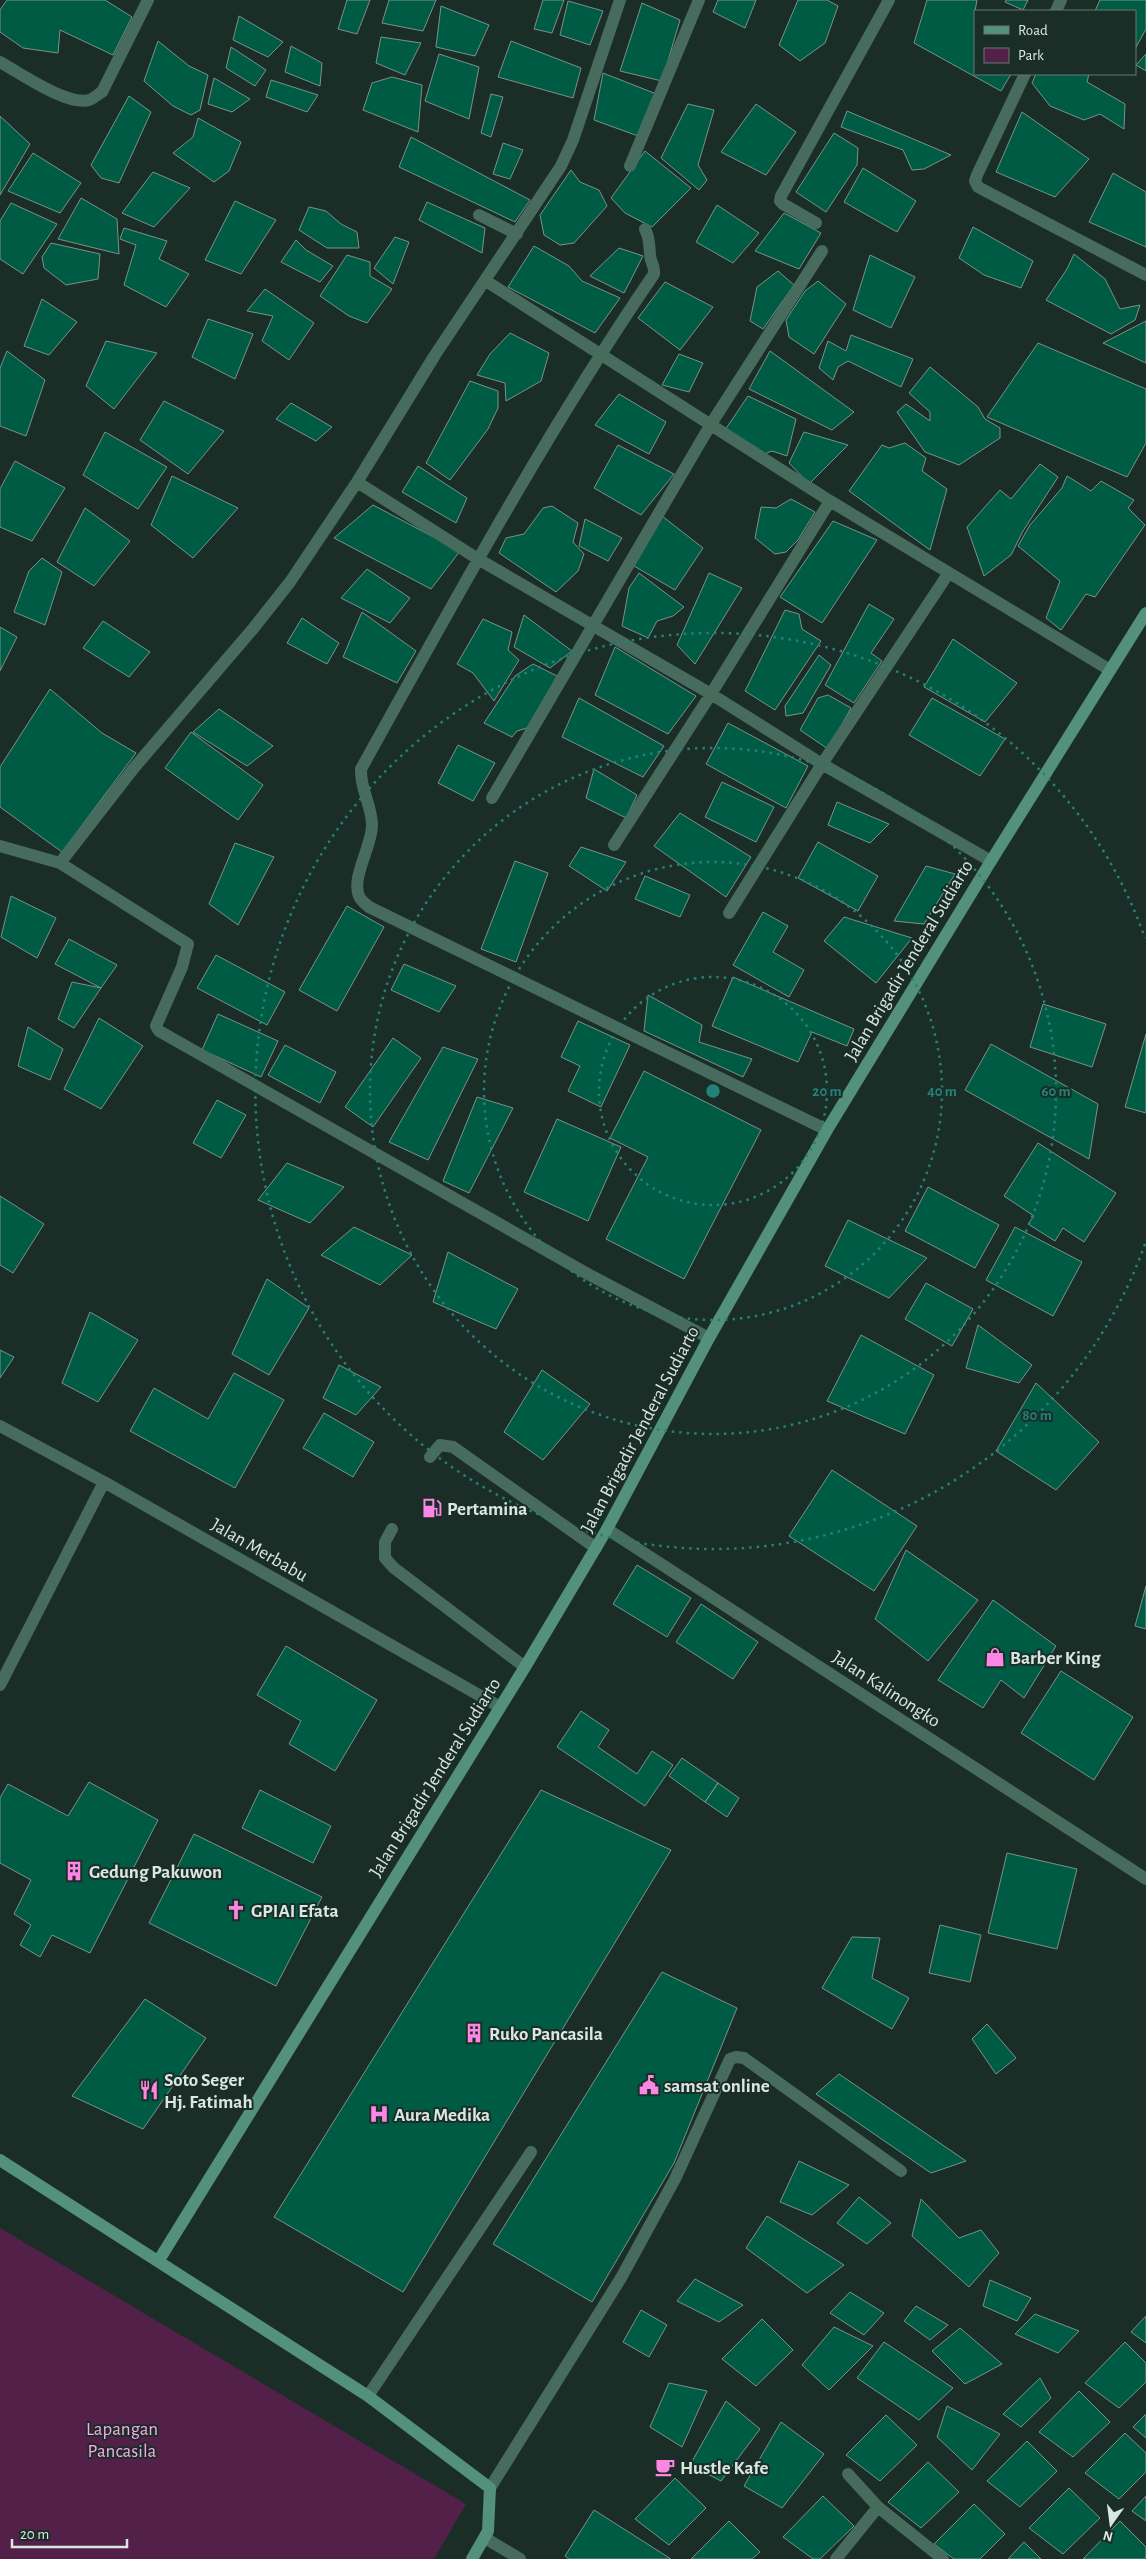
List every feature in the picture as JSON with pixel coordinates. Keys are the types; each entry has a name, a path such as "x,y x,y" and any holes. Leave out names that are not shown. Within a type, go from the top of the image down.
{"street":[{"path":"0,62 62,95 79,100 90,100 102,92 148,0"},
{"path":"60,863 133,769 290,582 357,482 435,355 561,166 573,140 620,0"},
{"path":"630,166 699,0"},
{"path":"816,223 783,204 780,201 781,196 889,0"},
{"path":"1025,75 977,176 975,181 978,187 1146,275"},
{"path":"479,214 516,234"},
{"path":"646,229 651,240 650,254 655,265 654,274 601,354 478,559 361,769 361,781 372,822 372,837 357,881 359,896 369,907 827,1130"},
{"path":"492,798 711,424 822,251"},
{"path":"486,281 830,502 1110,670"},
{"path":"357,482 478,559 711,694 822,764 991,860"},
{"path":"614,845 711,694 830,502"},
{"path":"729,913 822,764 948,574"},
{"name":"Jalan Brigadir Jenderal Sudiarto","path":"159,2260 525,1667 607,1529 709,1338 827,1130 991,860 1146,613"},
{"path":"0,846 60,863 188,944 182,967 156,1026 159,1032 586,1273 709,1338"},
{"name":"Jalan Merbabu","path":"0,1426 104,1482 500,1707"},
{"path":"430,1457 440,1445 453,1447 596,1548"},
{"path":"0,1685 104,1482"},
{"path":"392,1529 385,1542 385,1558 394,1568 525,1667"},
{"name":"Jalan Kalinongko","path":"607,1529 1146,1879"},
{"path":"472,2559 484,2538 490,2520 490,2488 621,2278 675,2180 730,2059 736,2056 744,2058 901,2171"},
{"path":"368,2396 531,2152"},
{"path":"0,2160 159,2260 368,2396 490,2488"},
{"path":"848,2474 878,2507 943,2559"},
{"path":"836,2559 878,2507"},
{"path":"484,2538 520,2559"}],"green space":[{"name":"Lapangan Pancasila","path":"0,2228 466,2504 434,2559 0,2559"}],"building":[{"path":"7,0 105,0 132,17 113,55 60,30 58,53 23,48 0,32 0,10"},
{"path":"347,0 370,0 357,34 338,29"},
{"path":"389,0 436,0 423,31 382,23"},
{"path":"543,0 564,0 552,33 534,29"},
{"path":"718,0 756,0 745,28 713,12"},
{"path":"798,0 827,0 838,6 825,43 800,61 779,45"},
{"path":"927,0 977,0 974,10 974,75 1010,75 1001,91 914,43"},
{"path":"1006,0 1028,0 1023,10 1005,2"},
{"path":"1100,0 1146,0 1146,29 1136,47 1136,10 1095,10"},
{"path":"568,1 603,11 590,45 560,35"},
{"path":"642,3 680,20 662,81 620,71"},
{"path":"441,6 489,25 475,56 436,47"},
{"path":"239,16 283,42 268,57 233,40"},
{"path":"381,37 421,43 405,75 376,63"},
{"path":"158,41 189,66 208,75 200,110 191,115 173,106 144,81"},
{"path":"511,41 581,68 573,98 498,77"},
{"path":"291,46 322,63 320,86 285,72"},
{"path":"231,47 266,70 255,86 226,68"},
{"path":"439,54 479,67 469,119 425,101"},
{"path":"1146,54 1146,71 1136,65"},
{"path":"603,73 659,95 641,137 594,120"},
{"path":"1036,75 1089,75 1087,82 1125,104 1124,129 1100,114 1084,120 1050,106 1032,83"},
{"path":"392,77 422,85 418,132 363,110 372,83"},
{"path":"214,78 250,99 232,112 208,104"},
{"path":"271,80 318,95 307,112 266,97"},
{"path":"491,94 503,97 491,137 481,133"},
{"path":"129,96 151,112 119,183 101,178 91,165"},
{"path":"688,104 714,110 698,165 707,180 699,190 661,158"},
{"path":"756,104 796,132 766,175 721,152"},
{"path":"847,111 951,155 924,169 912,170 903,150 841,127"},
{"path":"1022,112 1089,159 1055,197 996,172"},
{"path":"0,116 30,144 0,195"},
{"path":"198,118 241,142 229,171 214,182 173,153 193,137"},
{"path":"834,133 858,148 857,165 826,212 796,192"},
{"path":"411,137 530,200 515,222 399,167"},
{"path":"503,143 523,150 510,179 493,174"},
{"path":"645,151 691,188 652,227 625,213 611,198"},
{"path":"33,153 81,183 60,213 8,191"},
{"path":"863,168 916,201 897,232 844,202"},
{"path":"571,170 580,182 599,190 607,206 574,243 560,245 544,235 540,215"},
{"path":"153,172 190,188 154,227 122,213"},
{"path":"1113,173 1146,192 1146,247 1089,222"},
{"path":"81,198 117,219 119,254 58,239"},
{"path":"235,201 276,220 241,274 205,260"},
{"path":"427,202 485,228 482,253 419,220"},
{"path":"11,203 57,224 23,274 0,259 0,221"},
{"path":"717,205 759,233 733,263 696,242"},
{"path":"309,207 326,211 341,224 357,232 359,248 327,248 299,230"},
{"path":"784,213 821,233 799,269 755,251"},
{"path":"973,227 1033,261 1021,288 984,275 959,258"},
{"path":"124,228 167,241 159,259 189,274 166,307 124,285 136,245 120,239"},
{"path":"395,237 409,242 393,284 374,268"},
{"path":"296,240 306,250 333,266 320,282 281,262"},
{"path":"51,243 100,254 98,279 66,285 44,268 42,257"},
{"path":"534,246 569,266 582,281 620,298 595,333 508,287"},
{"path":"619,248 643,256 624,293 590,276"},
{"path":"1074,254 1105,279 1120,309 1140,305 1135,320 1111,334 1046,300 1067,269"},
{"path":"347,255 370,262 370,276 392,289 367,323 349,316 320,296"},
{"path":"870,255 915,277 891,328 853,310"},
{"path":"778,271 794,285 763,329 750,321 757,287"},
{"path":"818,281 846,304 814,354 789,337 786,320 805,291"},
{"path":"665,282 713,307 680,350 638,318"},
{"path":"265,289 314,323 289,360 262,341 273,316 247,311"},
{"path":"42,299 77,322 49,355 24,346"},
{"path":"208,319 253,334 235,379 192,357"},
{"path":"1146,321 1146,363 1103,343"},
{"path":"510,333 549,353 541,381 506,401 505,383 477,375 490,354"},
{"path":"851,335 913,359 901,387 848,361 838,367 833,380 819,368 828,341 846,351"},
{"path":"106,341 157,353 114,409 86,386"},
{"path":"1038,343 1146,389 1146,443 1127,477 987,417"},
{"path":"7,351 45,380 26,436 0,426 0,368"},
{"path":"770,351 854,412 832,430 749,389"},
{"path":"679,354 703,363 689,392 662,385"},
{"path":"930,367 978,407 985,419 1000,428 1000,438 959,465 925,452 897,412 906,404 930,421 930,412 909,393"},
{"path":"470,381 498,391 498,408 488,429 450,480 426,463"},
{"path":"619,394 666,422 649,454 595,425"},
{"path":"748,396 796,419 787,456 772,451 762,455 725,430"},
{"path":"164,401 224,431 188,474 140,440"},
{"path":"291,403 332,427 316,441 276,419"},
{"path":"105,432 167,467 138,509 83,475"},
{"path":"804,432 848,445 809,484 789,463"},
{"path":"905,443 926,458 922,471 947,489 930,550 849,491 882,445 889,448"},
{"path":"618,445 674,474 641,515 594,488"},
{"path":"15,461 65,488 32,541 0,527 0,489"},
{"path":"1040,464 1058,477 1023,531 1011,555 984,576 967,527 1000,490 1011,499"},
{"path":"418,466 467,498 456,523 402,492"},
{"path":"172,476 238,508 193,558 151,525"},
{"path":"1067,476 1091,491 1101,481 1134,500 1128,508 1145,525 1095,597 1086,594 1061,630 1046,618 1060,581 1018,546 1030,525 1062,488"},
{"path":"791,499 815,512 798,540 786,552 775,554 755,538 761,507 776,508"},
{"path":"373,505 460,551 431,589 334,538"},
{"path":"552,506 578,523 573,542 584,554 578,571 556,592 499,553 506,538 524,534 543,508"},
{"path":"85,508 130,541 94,586 57,562"},
{"path":"662,516 703,548 675,590 634,566"},
{"path":"585,519 622,538 608,561 579,546"},
{"path":"833,521 877,540 822,623 780,597"},
{"path":"42,558 62,572 45,625 14,612 29,571"},
{"path":"367,569 410,598 390,623 341,598"},
{"path":"639,573 684,607 673,616 657,621 648,638 622,626 629,588"},
{"path":"709,573 742,588 695,664 677,645"},
{"path":"869,604 894,619 871,653 882,661 854,703 825,685"},
{"path":"785,610 799,614 802,629 821,641 775,710 745,691"},
{"path":"362,612 416,651 397,683 343,657"},
{"path":"524,615 572,651 550,668 514,647"},
{"path":"302,618 339,643 327,664 287,643"},
{"path":"483,619 512,632 508,650 519,660 494,701 473,673 457,664"},
{"path":"103,621 150,652 129,677 83,648"},
{"path":"0,627 17,637 0,671"},
{"path":"953,639 1017,683 985,722 924,687"},
{"path":"615,647 696,696 668,734 595,695"},
{"path":"819,655 831,665 803,713 786,716 785,706"},
{"path":"533,664 557,676 530,727 517,731 512,737 484,723 515,676"},
{"path":"50,689 102,733 136,753 62,852 0,807 0,767"},
{"path":"828,695 851,708 828,749 800,730 818,698"},
{"path":"579,698 664,746 643,777 562,737"},
{"path":"932,698 1005,739 980,776 909,735"},
{"path":"219,709 273,746 247,766 193,732"},
{"path":"728,723 808,766 786,808 706,764"},
{"path":"191,732 263,785 238,820 165,768"},
{"path":"458,745 495,763 473,801 438,783"},
{"path":"594,769 637,795 626,818 586,798"},
{"path":"722,782 774,807 756,842 705,817"},
{"path":"837,802 889,824 870,843 828,825"},
{"path":"680,813 751,857 726,897 654,846"},
{"path":"818,842 878,876 858,911 798,878"},
{"path":"235,843 274,857 238,925 209,904"},
{"path":"581,847 626,862 607,891 569,866"},
{"path":"515,861 548,873 516,962 481,949"},
{"path":"926,866 955,874 924,924 894,921"},
{"path":"645,876 690,895 680,917 635,899"},
{"path":"11,896 56,918 37,958 1,937"},
{"path":"347,906 384,927 337,1011 299,990"},
{"path":"763,912 788,926 773,952 804,970 789,997 733,965"},
{"path":"844,917 912,938 876,983 824,941"},
{"path":"69,939 117,965 101,988 55,964"},
{"path":"216,955 285,992 267,1025 197,988"},
{"path":"404,964 456,986 439,1012 391,990"},
{"path":"733,977 854,1029 847,1046 812,1032 798,1062 712,1026"},
{"path":"72,982 101,988 74,1028 58,1019"},
{"path":"648,995 702,1025 699,1042 752,1059 743,1077 644,1031"},
{"path":"1043,1004 1106,1024 1092,1067 1030,1047"},
{"path":"218,1014 278,1041 261,1077 202,1050"},
{"path":"99,1018 143,1046 101,1109 64,1089"},
{"path":"578,1021 630,1045 601,1107 568,1091 580,1066 561,1057"},
{"path":"28,1027 63,1049 50,1080 18,1066"},
{"path":"1146,1034 1146,1113 1125,1107"},
{"path":"393,1038 421,1058 373,1127 345,1107"},
{"path":"991,1044 1098,1104 1089,1159 965,1090"},
{"path":"285,1045 336,1072 320,1103 268,1075"},
{"path":"443,1047 478,1059 428,1160 389,1142"},
{"path":"644,1071 761,1130 684,1279 606,1239 648,1157 610,1138"},
{"path":"477,1097 513,1108 469,1193 443,1181"},
{"path":"217,1100 246,1115 221,1158 193,1143"},
{"path":"557,1119 621,1147 588,1221 524,1192"},
{"path":"1038,1143 1116,1193 1084,1242 1063,1228 1055,1241 1028,1224 1034,1216 1004,1196"},
{"path":"287,1163 344,1187 310,1223 258,1200"},
{"path":"928,1187 999,1225 975,1268 905,1231"},
{"path":"0,1196 44,1224 13,1273 0,1265"},
{"path":"848,1220 927,1258 889,1298 825,1266"},
{"path":"354,1227 412,1255 380,1285 321,1255"},
{"path":"1015,1227 1082,1262 1053,1316 986,1280"},
{"path":"448,1252 518,1289 496,1329 433,1302"},
{"path":"267,1279 309,1308 269,1375 232,1354"},
{"path":"926,1283 973,1309 952,1346 905,1319"},
{"path":"90,1312 138,1340 98,1402 62,1383"},
{"path":"978,1325 1032,1365 1019,1383 966,1368"},
{"path":"861,1335 934,1375 905,1434 827,1401"},
{"path":"0,1350 14,1357 0,1378"},
{"path":"339,1365 381,1387 356,1415 323,1398"},
{"path":"542,1370 590,1404 543,1460 504,1432"},
{"path":"234,1373 284,1400 235,1488 130,1431 154,1388 208,1419"},
{"path":"1036,1383 1099,1442 1056,1490 996,1451"},
{"path":"324,1413 374,1442 353,1477 303,1448"},
{"path":"832,1470 917,1526 874,1591 789,1536"},
{"path":"906,1550 978,1600 928,1661 875,1619"},
{"path":"637,1565 691,1598 667,1637 613,1604"},
{"path":"1146,1586 1146,1629 1135,1626"},
{"path":"993,1600 1056,1646 1024,1698 1001,1680 983,1708 938,1680"},
{"path":"701,1604 758,1642 733,1679 676,1642"},
{"path":"286,1646 377,1700 335,1771 289,1744 301,1721 257,1695"},
{"path":"1061,1671 1133,1717 1094,1780 1021,1733"},
{"path":"581,1711 609,1730 598,1747 637,1774 652,1751 673,1765 645,1806 557,1747"},
{"path":"682,1758 718,1783 705,1802 669,1776"},
{"name":"Gedung Pakuwon","path":"89,1782 158,1820 90,1953 52,1935 40,1957 20,1945 31,1925 14,1914 31,1880 0,1863 0,1798 8,1784 68,1816"},
{"path":"718,1783 739,1798 727,1817 705,1802"},
{"path":"260,1790 331,1826 313,1863 242,1828"},
{"name":"Ruko Pancasila","path":"541,1790 671,1850 403,2292 274,2217"},
{"name":"GPIAI Efata","path":"194,1834 322,1897 276,1986 149,1923"},
{"path":"1007,1853 1077,1869 1057,1949 988,1933"},
{"path":"940,1925 981,1935 970,1982 929,1973"},
{"path":"852,1937 880,1938 872,1978 909,1998 892,2029 822,1988"},
{"name":"samsat online","path":"662,1972 737,2008 674,2163 592,2302 493,2244"},
{"path":"145,1999 206,2038 143,2129 72,2096"},
{"path":"987,2024 1016,2058 996,2074 972,2039"},
{"path":"839,2074 966,2161 931,2173 816,2094"},
{"path":"799,2161 849,2185 812,2215 780,2202"},
{"path":"859,2197 891,2223 867,2244 837,2223"},
{"path":"921,2199 959,2238 981,2230 999,2253 969,2287 912,2236"},
{"path":"767,2216 844,2265 807,2293 746,2248"},
{"path":"695,2279 743,2305 719,2322 677,2301"},
{"path":"990,2280 1031,2298 1017,2321 983,2306"},
{"path":"850,2292 884,2313 864,2335 830,2313"},
{"path":"916,2306 948,2325 930,2340 904,2321"},
{"path":"641,2310 667,2325 649,2357 623,2342"},
{"path":"1035,2314 1079,2331 1058,2353 1015,2334"},
{"path":"1146,2316 1146,2343 1131,2332"},
{"path":"762,2319 793,2350 756,2386 722,2359"},
{"path":"834,2327 873,2346 829,2390 802,2365"},
{"path":"960,2328 1002,2364 965,2384 932,2351"},
{"path":"884,2342 953,2388 919,2420 857,2378"},
{"path":"1125,2342 1146,2363 1146,2382 1119,2408 1085,2383"},
{"path":"1040,2378 1051,2398 1021,2427 1003,2414"},
{"path":"669,2383 707,2391 682,2447 650,2427"},
{"path":"1079,2391 1110,2422 1073,2457 1039,2432"},
{"path":"726,2401 760,2429 721,2481 690,2465"},
{"path":"947,2406 1000,2434 972,2470 937,2437"},
{"path":"1146,2414 1146,2438 1133,2427"},
{"path":"886,2415 917,2445 880,2481 846,2455"},
{"path":"781,2422 824,2454 782,2508 744,2486"},
{"path":"1125,2433 1146,2453 1146,2472 1119,2499 1085,2473"},
{"path":"1027,2441 1057,2471 1020,2507 987,2481"},
{"path":"928,2462 959,2492 921,2528 888,2502"},
{"path":"675,2478 706,2508 669,2545 635,2519"},
{"path":"1069,2488 1100,2518 1063,2554 1029,2528"},
{"path":"823,2496 854,2526 820,2559 813,2559 783,2537"},
{"path":"1146,2496 1146,2521 1132,2511"},
{"path":"974,2504 1005,2534 980,2559 954,2559 934,2544"},
{"path":"594,2510 671,2559 569,2559 565,2556"},
{"path":"729,2521 760,2552 752,2559 691,2559"},
{"path":"1120,2521 1146,2547 1146,2557 1144,2559 1083,2559"},
{"path":"1024,2542 1041,2559 1008,2559"}],"place":[{"name":"Pertamina","path":"432,1508"},
{"name":"Barber King","path":"995,1657"},
{"name":"Gedung Pakuwon","path":"74,1871"},
{"name":"GPIAI Efata","path":"236,1910"},
{"name":"Ruko Pancasila","path":"474,2033"},
{"name":"samsat online","path":"649,2085"},
{"name":"Soto Seger Hj. Fatimah","path":"149,2090"},
{"name":"Aura Medika","path":"379,2114"},
{"name":"Hustle Kafe","path":"665,2467"}]}
